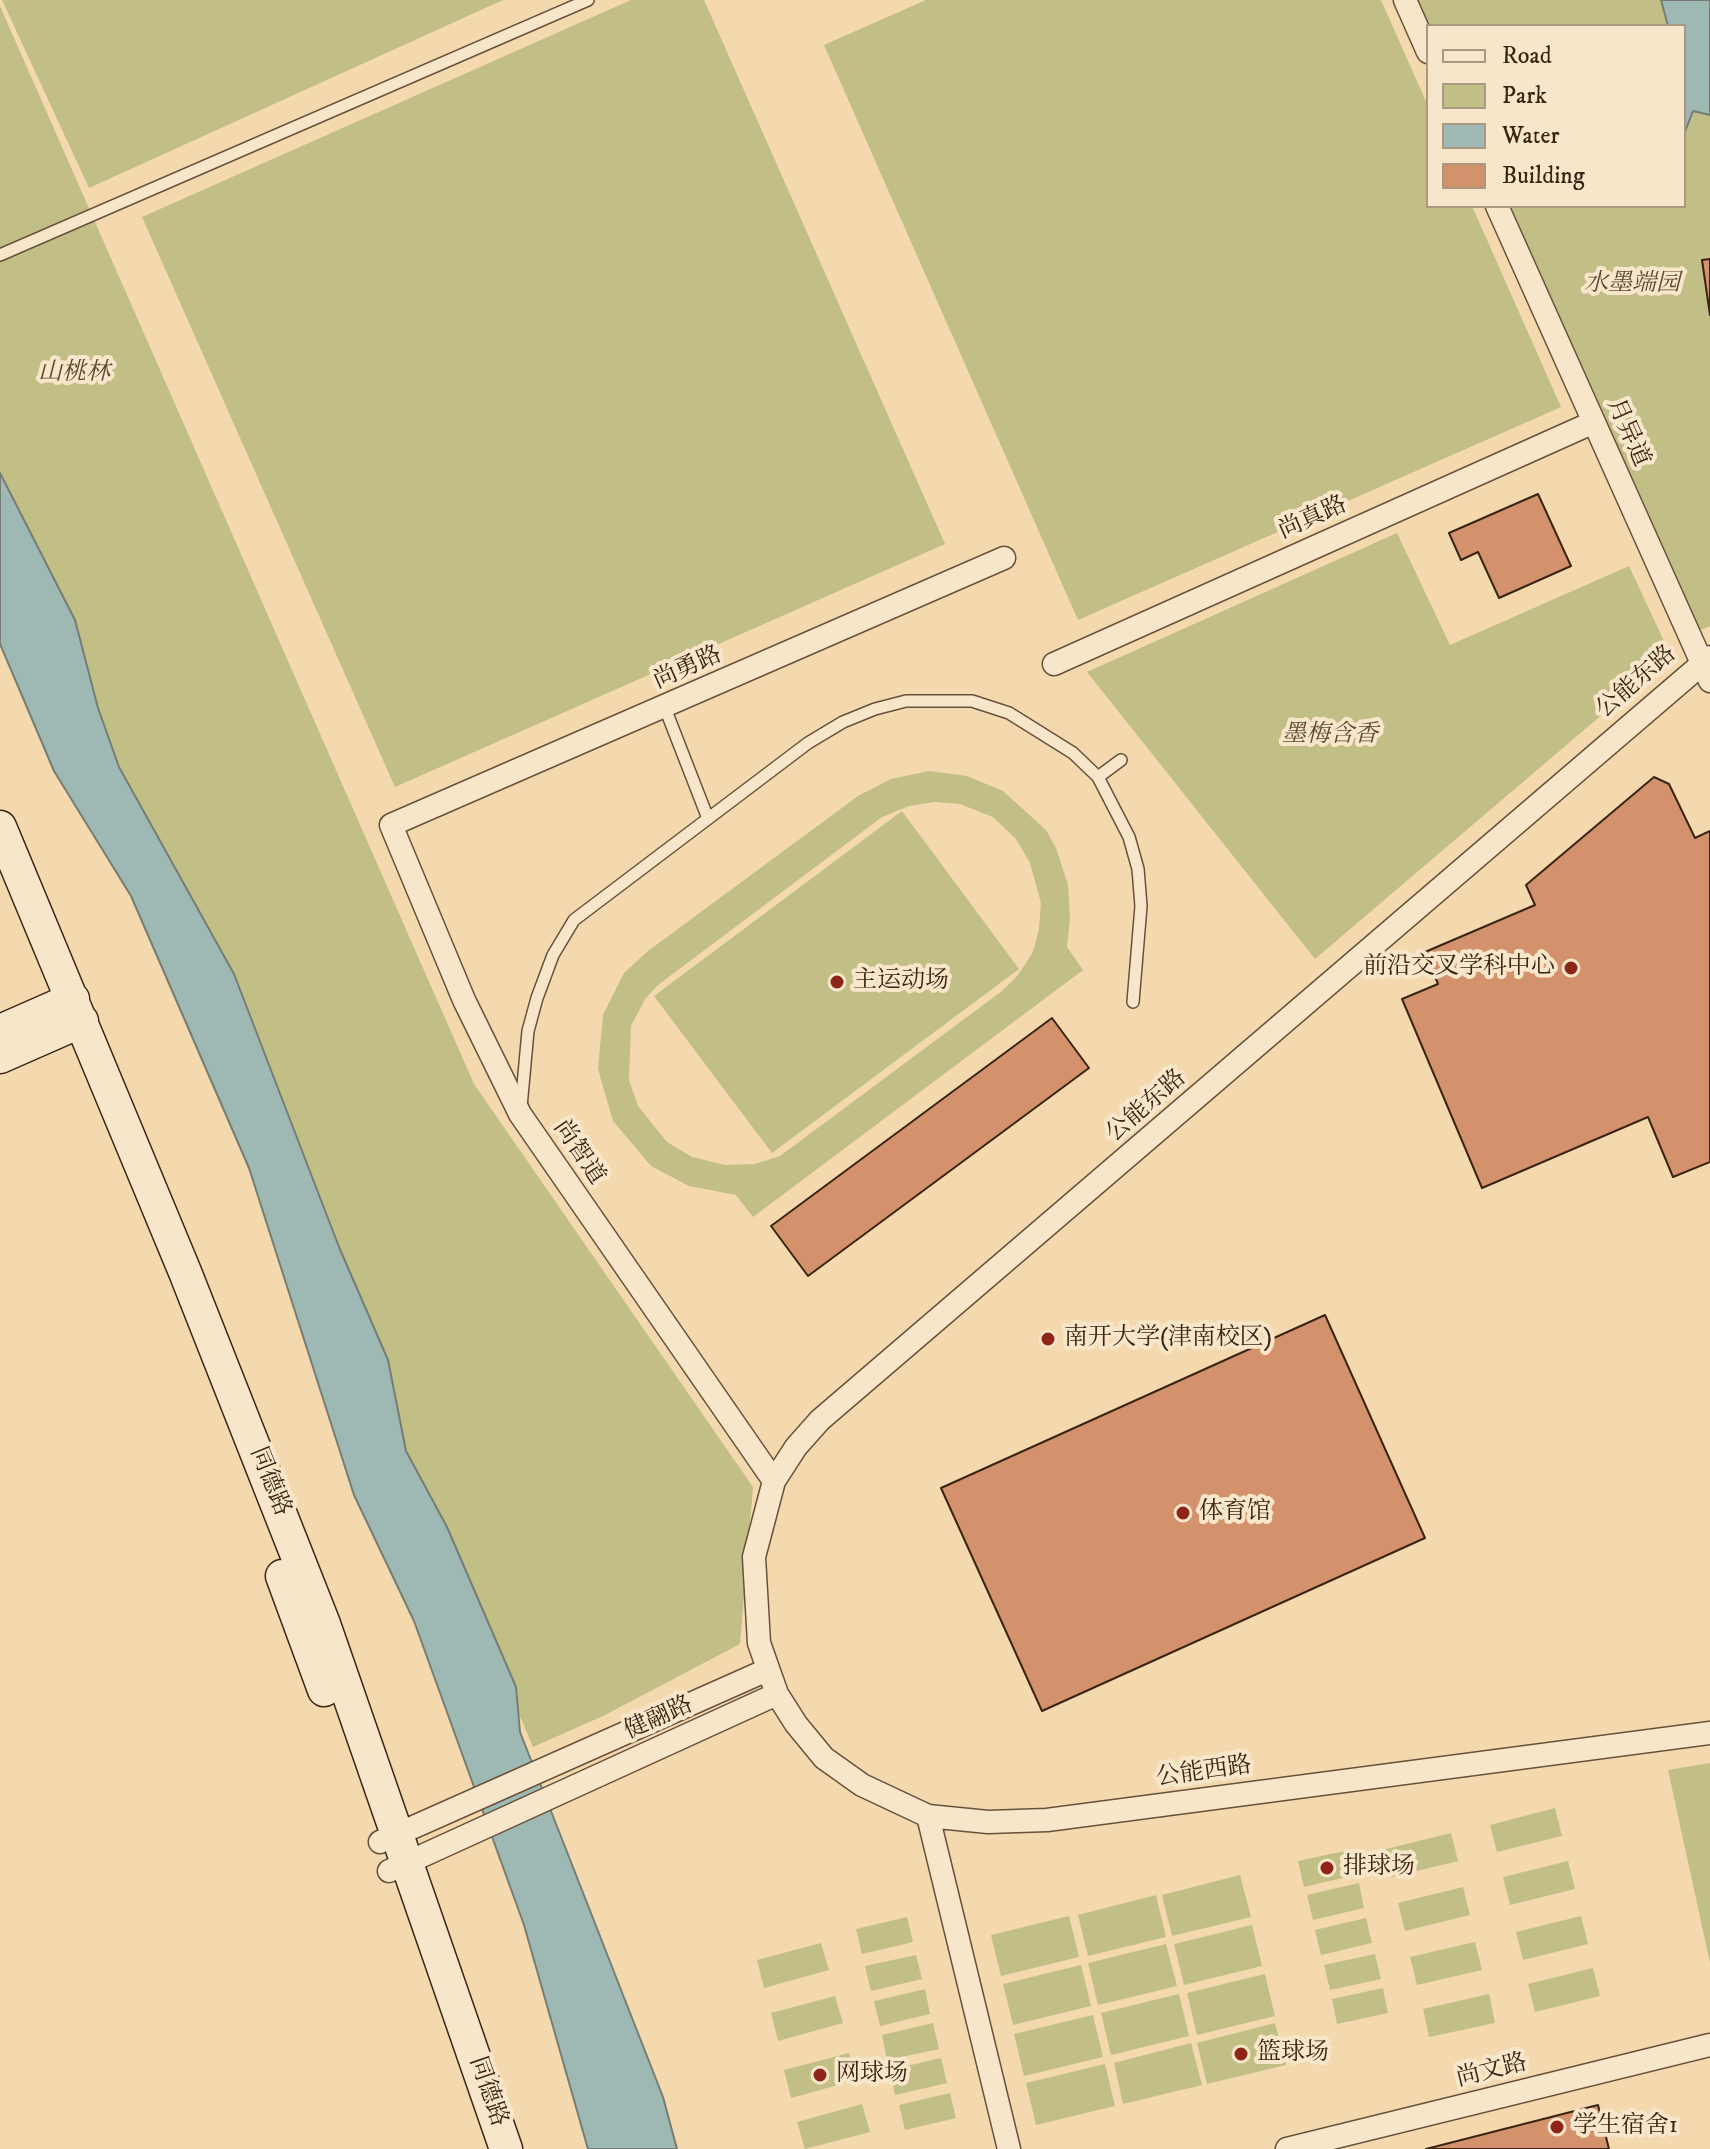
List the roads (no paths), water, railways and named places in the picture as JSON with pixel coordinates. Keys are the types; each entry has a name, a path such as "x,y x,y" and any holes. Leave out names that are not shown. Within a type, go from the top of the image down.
{"main road":[{"name":"同德路","path":"0,827 245,1476 394,1852 506,2149"},
{"name":"同德路","path":"0,876 69,1014"},
{"path":"0,1031 69,1014"},
{"path":"0,1057 69,1014"},
{"name":"同德路","path":"394,1852 485,2149"}],"street":[{"path":"1405,0 1426,47"},
{"name":"月异道","path":"1498,208 1707,667"},
{"name":"尚真路","path":"1054,664 1594,422"},
{"name":"尚勇路","path":"391,825 1004,558"},
{"name":"公能东路","path":"767,1670 759,1643 754,1557 774,1481 796,1447 820,1420 1707,667"},
{"name":"尚智道","path":"391,825 464,1000 520,1114 774,1481"},
{"name":"健翮路","path":"394,1852 464,1806 767,1670"},
{"name":"公能西路","path":"767,1670 777,1694 824,1758 862,1785 928,1816 988,1822 1047,1820 1710,1733"},
{"name":"健翮路","path":"394,1852 473,1831 777,1694"},
{"path":"928,1816 1009,2149"},
{"name":"尚文路","path":"1287,2149 1347,2142 1710,2045"}],"lane":[{"path":"0,255 588,0"},
{"path":"520,1114 528,1031 553,955 574,920 707,816 843,722 906,701 972,701 1009,713 1073,753 1098,777 1129,837 1138,869 1141,906 1133,1002"},
{"path":"665,708 707,816"},
{"path":"1098,777 1121,760"}],"water":[{"path":"1661,0 1710,0 1710,115 1693,111 1686,129 1686,24 1667,24"},
{"path":"0,473 75,620 98,708 119,767 234,974 339,1247 388,1360 406,1451 447,1527 516,1687 520,1732 663,2097 677,2149 588,2149 524,1925 414,1621 354,1495 249,1168 131,896 54,771 0,644"}],"place":[{"name":"前沿交叉学科中心","path":"1571,968"},
{"name":"主运动场","path":"837,982"},
{"name":"南开大学(津南校区)","path":"1048,1339"},
{"name":"体育馆","path":"1183,1513"},
{"name":"排球场","path":"1327,1868"},
{"name":"篮球场","path":"1241,2054"},
{"name":"网球场","path":"820,2075"},
{"name":"学生宿舍1","path":"1557,2127"}],"park label":[{"name":"水墨端园","path":"1632,285"},
{"name":"山桃林","path":"74,374"},
{"name":"墨梅含香","path":"1330,736"}]}
